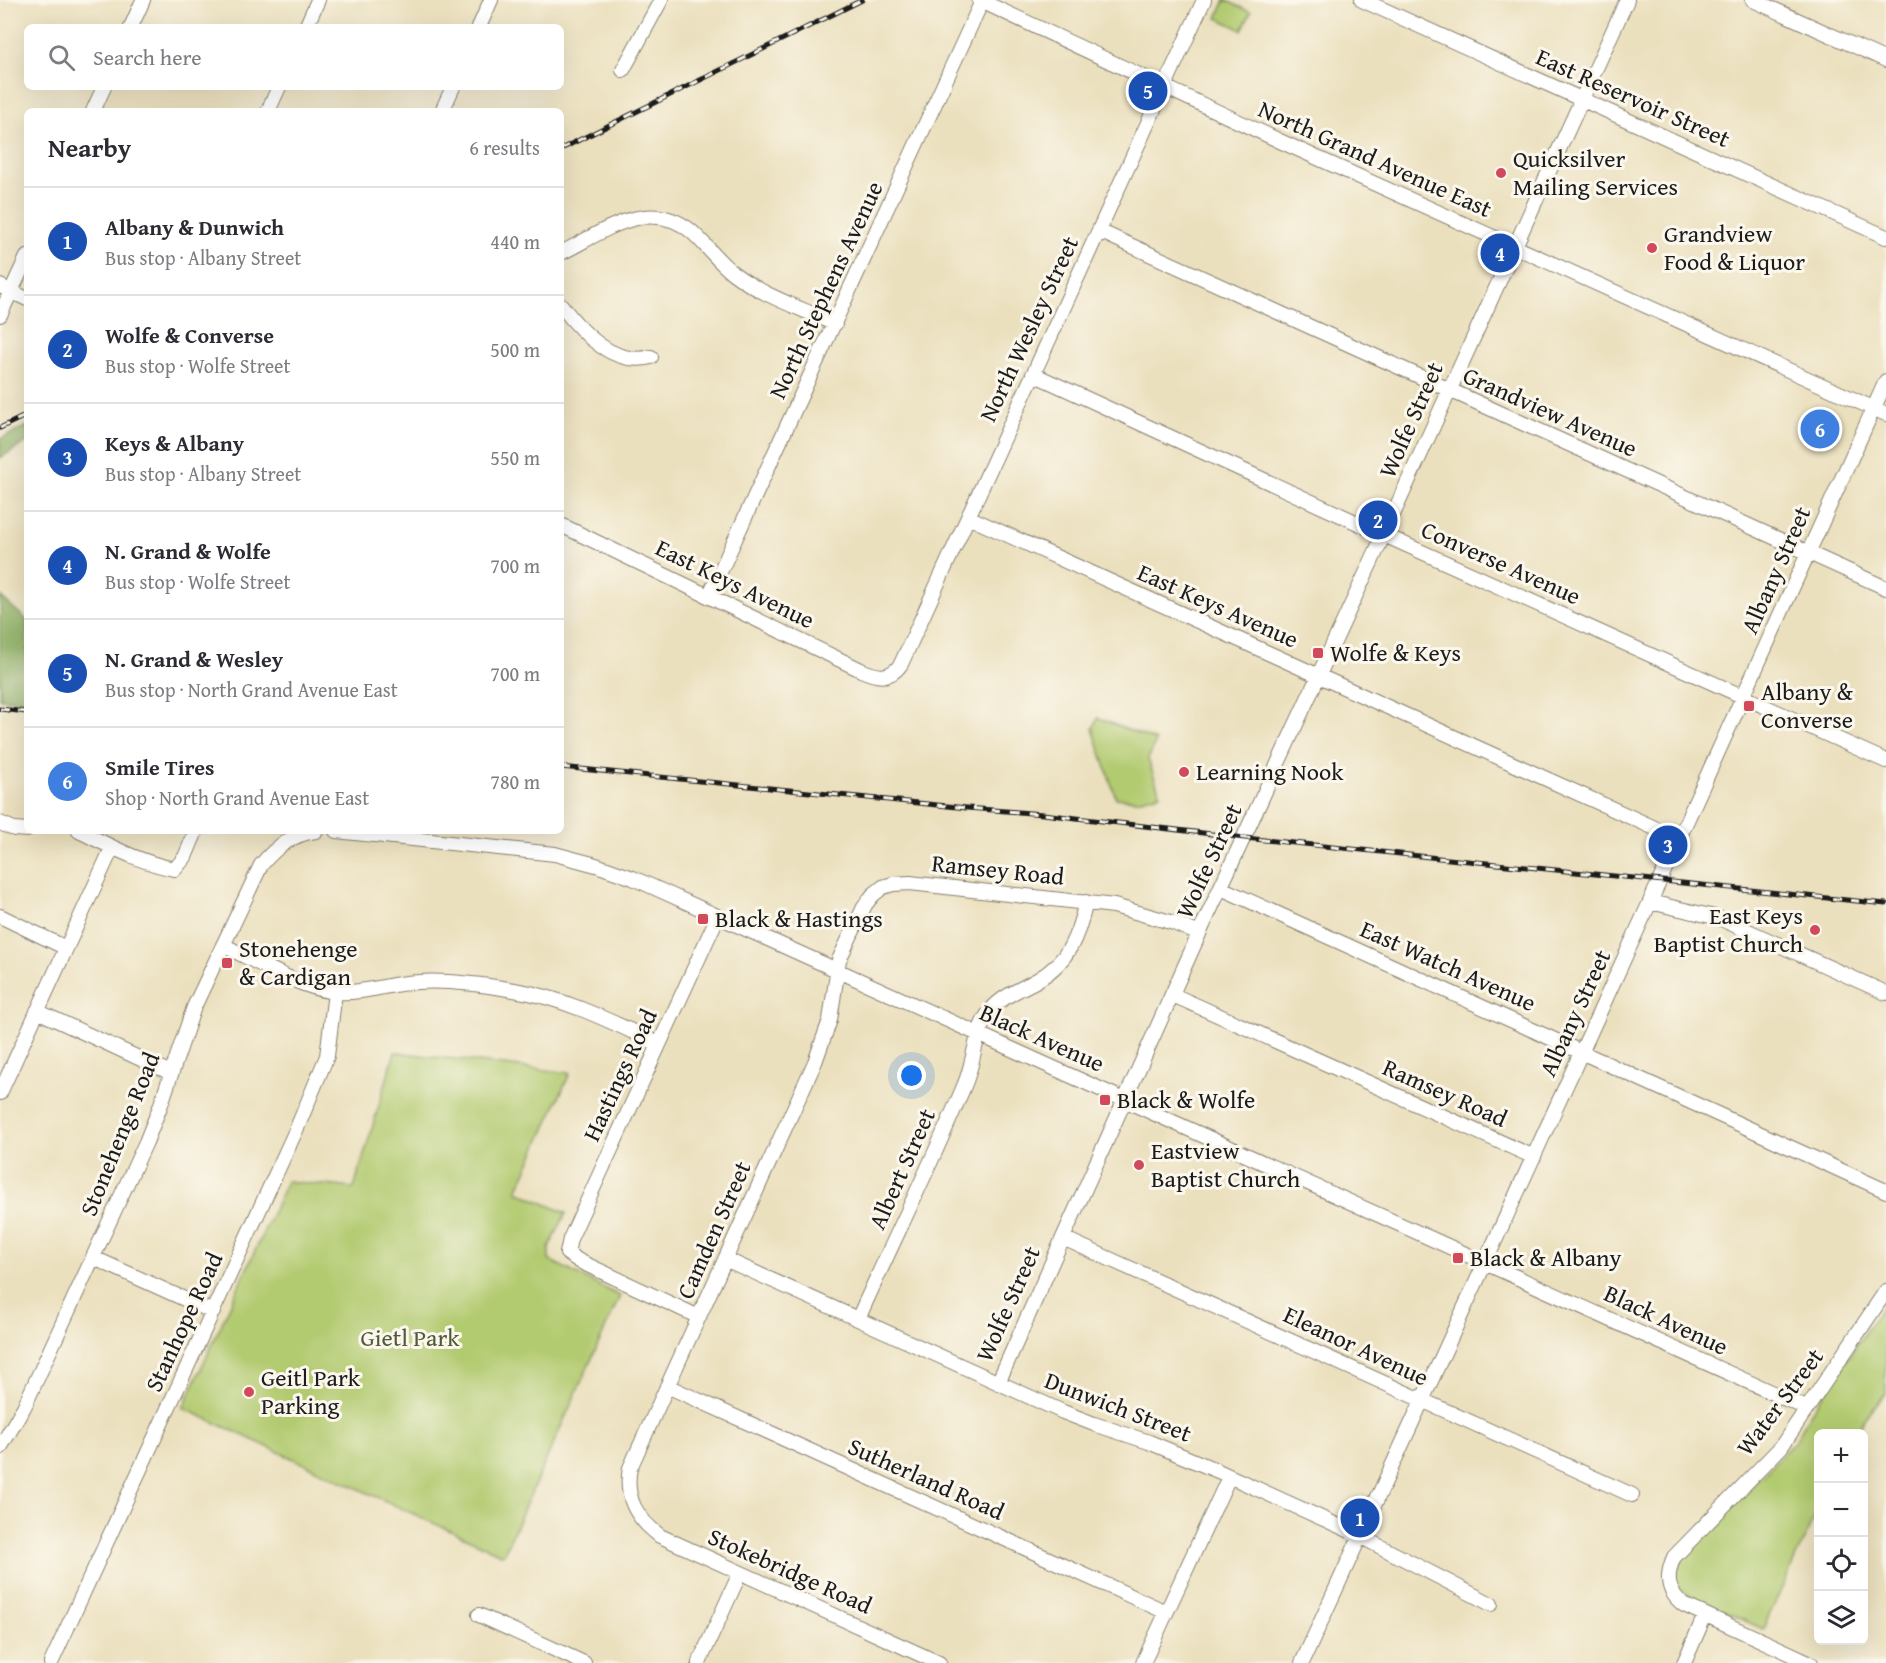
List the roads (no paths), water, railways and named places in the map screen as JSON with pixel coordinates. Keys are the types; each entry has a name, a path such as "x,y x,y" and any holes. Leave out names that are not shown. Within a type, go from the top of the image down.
{"street":[{"path":"132,24 143,0"},
{"path":"307,24 318,0"},
{"path":"480,24 491,0"},
{"path":"623,70 661,0"},
{"name":"North Wesley Street","path":"892,674 901,664 1204,0"},
{"name":"East Reservoir Street","path":"1362,0 1886,237"},
{"name":"Wolfe Street","path":"998,1383 1199,934 1384,535 1627,0"},
{"path":"1753,0 1886,60"},
{"name":"North Grand Avenue East","path":"981,1 1164,88 1880,412"},
{"name":"North Stephens Avenue","path":"709,596 981,1"},
{"path":"94,108 103,90"},
{"path":"269,108 278,90"},
{"path":"443,108 452,90"},
{"path":"564,252 632,218 657,216 669,219 691,232 725,266 752,286 835,324"},
{"name":"Grandview Avenue","path":"1098,231 1886,588"},
{"path":"0,315 6,289 24,262"},
{"path":"6,289 24,298"},
{"path":"564,309 584,333 611,352 639,360 651,357"},
{"name":"Converse Avenue","path":"1033,374 1886,761"},
{"name":"Albany Street","path":"1302,1663 1808,552 1880,412 1886,381"},
{"name":"East Keys Avenue","path":"968,517 1679,839"},
{"name":"East Keys Avenue","path":"564,526 870,674 880,677 892,674"},
{"path":"0,823 14,829 24,830"},
{"path":"89,834 112,848 163,867 175,869 185,857 195,834"},
{"name":"Stonehenge Road","path":"0,1448 24,1407 150,1133 194,1007 261,865 273,850 302,834"},
{"name":"Black Avenue","path":"365,834 555,854 596,864 718,916 1806,1408"},
{"path":"0,1093 4,1074 37,1011 112,848"},
{"name":"Ramsey Road","path":"837,970 840,958 865,905 878,891 893,884 910,883 1086,902 1146,914 1199,934"},
{"name":"East Watch Avenue","path":"1221,888 1886,1191"},
{"name":"Albert Street","path":"858,1319 964,1085 979,1034 987,1016 1003,998 1036,981 1062,961 1075,939 1086,902"},
{"path":"1650,902 1719,918 1886,993"},
{"path":"0,916 66,948"},
{"name":"Hastings Road","path":"699,1317 579,1261 567,1253 570,1239 718,916"},
{"path":"223,945 305,984 335,992 354,992 419,981 511,989 540,994 564,1002 659,1044"},
{"name":"Camden Street","path":"629,1509 630,1468 826,1036 834,1003 837,970"},
{"name":"Stanhope Road","path":"51,1663 297,1128 327,1056 335,992"},
{"name":"Ramsey Road","path":"1173,995 1534,1157"},
{"path":"37,1011 171,1073"},
{"name":"Eleanor Avenue","path":"1063,1238 1632,1495"},
{"path":"94,1258 213,1312"},
{"name":"Dunwich Street","path":"726,1259 1063,1412 1149,1442 1360,1536 1491,1604"},
{"name":"Water Street","path":"1706,1616 1674,1598 1669,1587 1668,1576 1674,1557 1777,1452 1886,1291"},
{"name":"Sutherland Road","path":"668,1386 1166,1612"},
{"path":"1143,1663 1229,1477"},
{"name":"Stokebridge Road","path":"629,1509 660,1536 939,1663"},
{"path":"699,1663 740,1574"},
{"path":"479,1615 584,1663"},
{"path":"1684,1663 1706,1616 1811,1663"}],"railway":[{"path":"564,148 862,0"},
{"path":"0,428 24,416"},
{"path":"0,709 24,712"},
{"path":"564,767 1043,814 1245,838 1886,904"}],"place":[{"name":"N. Grand & Wesley","path":"1148,91"},
{"name":"Quicksilver Mailing Services","path":"1501,173"},
{"name":"Grandview Food & Liquor","path":"1652,248"},
{"name":"N. Grand & Wolfe","path":"1500,253"},
{"name":"Smile Tires","path":"1820,429"},
{"name":"Wolfe & Converse","path":"1378,520"},
{"name":"Wolfe & Keys","path":"1318,653"},
{"name":"Albany & Converse","path":"1749,706"},
{"name":"Learning Nook","path":"1184,772"},
{"name":"Keys & Albany","path":"1668,845"},
{"name":"Black & Hastings","path":"703,919"},
{"name":"East Keys Baptist Church","path":"1815,930"},
{"name":"Stonehenge & Cardigan","path":"227,963"},
{"name":"Black & Wolfe","path":"1105,1100"},
{"name":"Eastview Baptist Church","path":"1139,1165"},
{"name":"Black & Albany","path":"1458,1258"},
{"name":"Geitl Park Parking","path":"249,1392"},
{"name":"Albany & Dunwich","path":"1360,1518"}],"park label":[{"name":"Gietl Park","path":"410,1338"}]}
